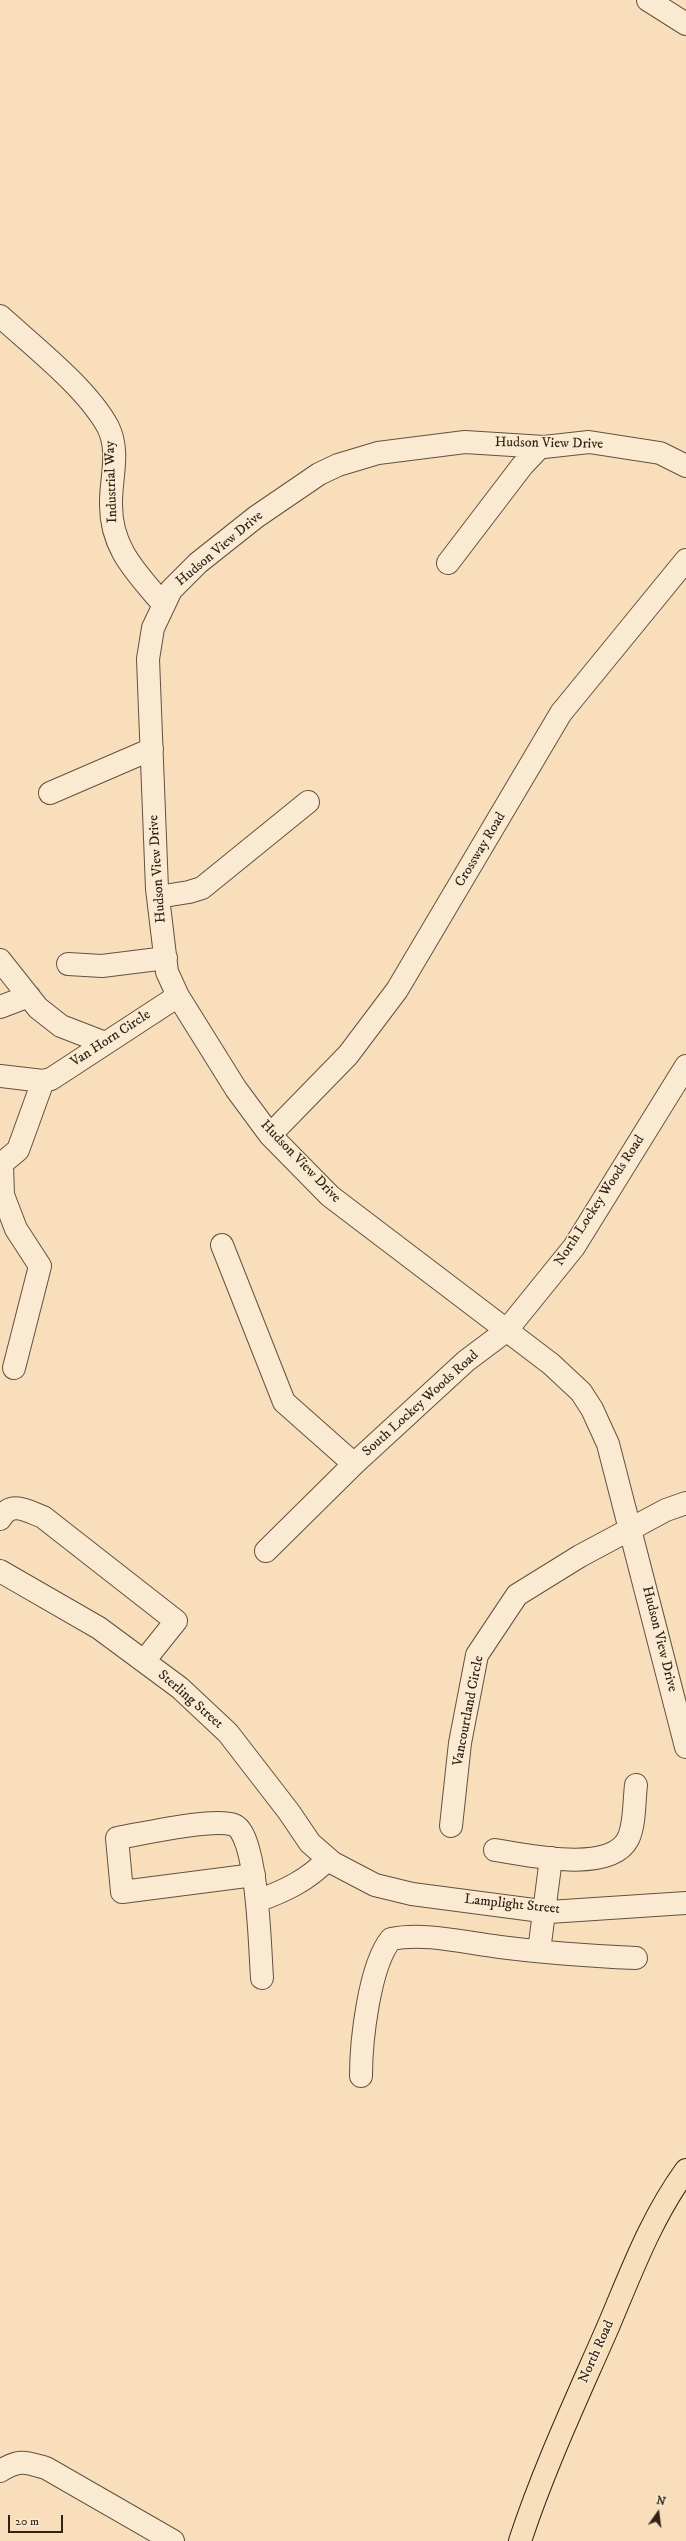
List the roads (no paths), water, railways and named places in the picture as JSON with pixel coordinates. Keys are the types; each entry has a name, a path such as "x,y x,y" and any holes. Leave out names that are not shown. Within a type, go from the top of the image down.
{"main road":[{"name":"North Road","path":"520,2541 550,2460 646,2239 665,2201 686,2170"}],"street":[{"path":"648,0 686,24"},
{"name":"Industrial Way","path":"0,316 91,403 108,427 112,441 114,463 110,502 114,531 124,558 163,604"},
{"name":"Hudson View Drive","path":"686,466 660,453 589,442 540,447 465,442 378,453 338,465 319,474 250,521 198,563 171,590 163,604 153,628 148,659 158,897 167,972 178,996 236,1089 270,1135 330,1196 551,1364 581,1392 592,1409 608,1444 632,1530 686,1747"},
{"path":"448,564 522,466 540,447"},
{"name":"Crossway Road","path":"270,1135 348,1055 397,990 561,713 686,560"},
{"path":"50,793 152,749"},
{"path":"158,897 189,892 202,888 308,802"},
{"path":"68,964 102,966 166,958"},
{"path":"0,960 38,1008 61,1026 105,1043"},
{"path":"0,1007 29,996"},
{"name":"Van Horn Circle","path":"43,1081 51,1079 178,996"},
{"name":"North Lockey Woods Road","path":"506,1331 574,1247 686,1066"},
{"path":"0,1076 43,1081 18,1150 1,1165 3,1195 16,1229 40,1266 14,1368"},
{"name":"South Lockey Woods Road","path":"222,1245 284,1402 354,1464 466,1361 506,1331"},
{"path":"266,1551 354,1464"},
{"path":"632,1530 666,1510 686,1503"},
{"path":"0,1519 4,1512 10,1508 20,1508 43,1518 176,1620 144,1661"},
{"name":"Vancourtland Circle","path":"451,1826 460,1743 477,1655 517,1596 580,1556 632,1530"},
{"name":"Sterling Street","path":"0,1571 99,1628 180,1688 228,1733 290,1812 310,1843 336,1864"},
{"path":"496,1850 551,1858 590,1858 617,1853 629,1838 636,1785"},
{"path":"254,1875 122,1892 117,1838 226,1823 236,1826 244,1836 254,1875 262,1978"},
{"path":"539,1951 546,1911 551,1858"},
{"path":"257,1901 276,1894 313,1874 336,1864"},
{"name":"Lamplight Street","path":"336,1864 375,1885 412,1894 546,1911 686,1903"},
{"path":"361,2076 363,2030 382,1954 391,1939 402,1937 429,1938 539,1951 636,1958"},
{"path":"8,2466 26,2462 46,2468 174,2541"}]}
